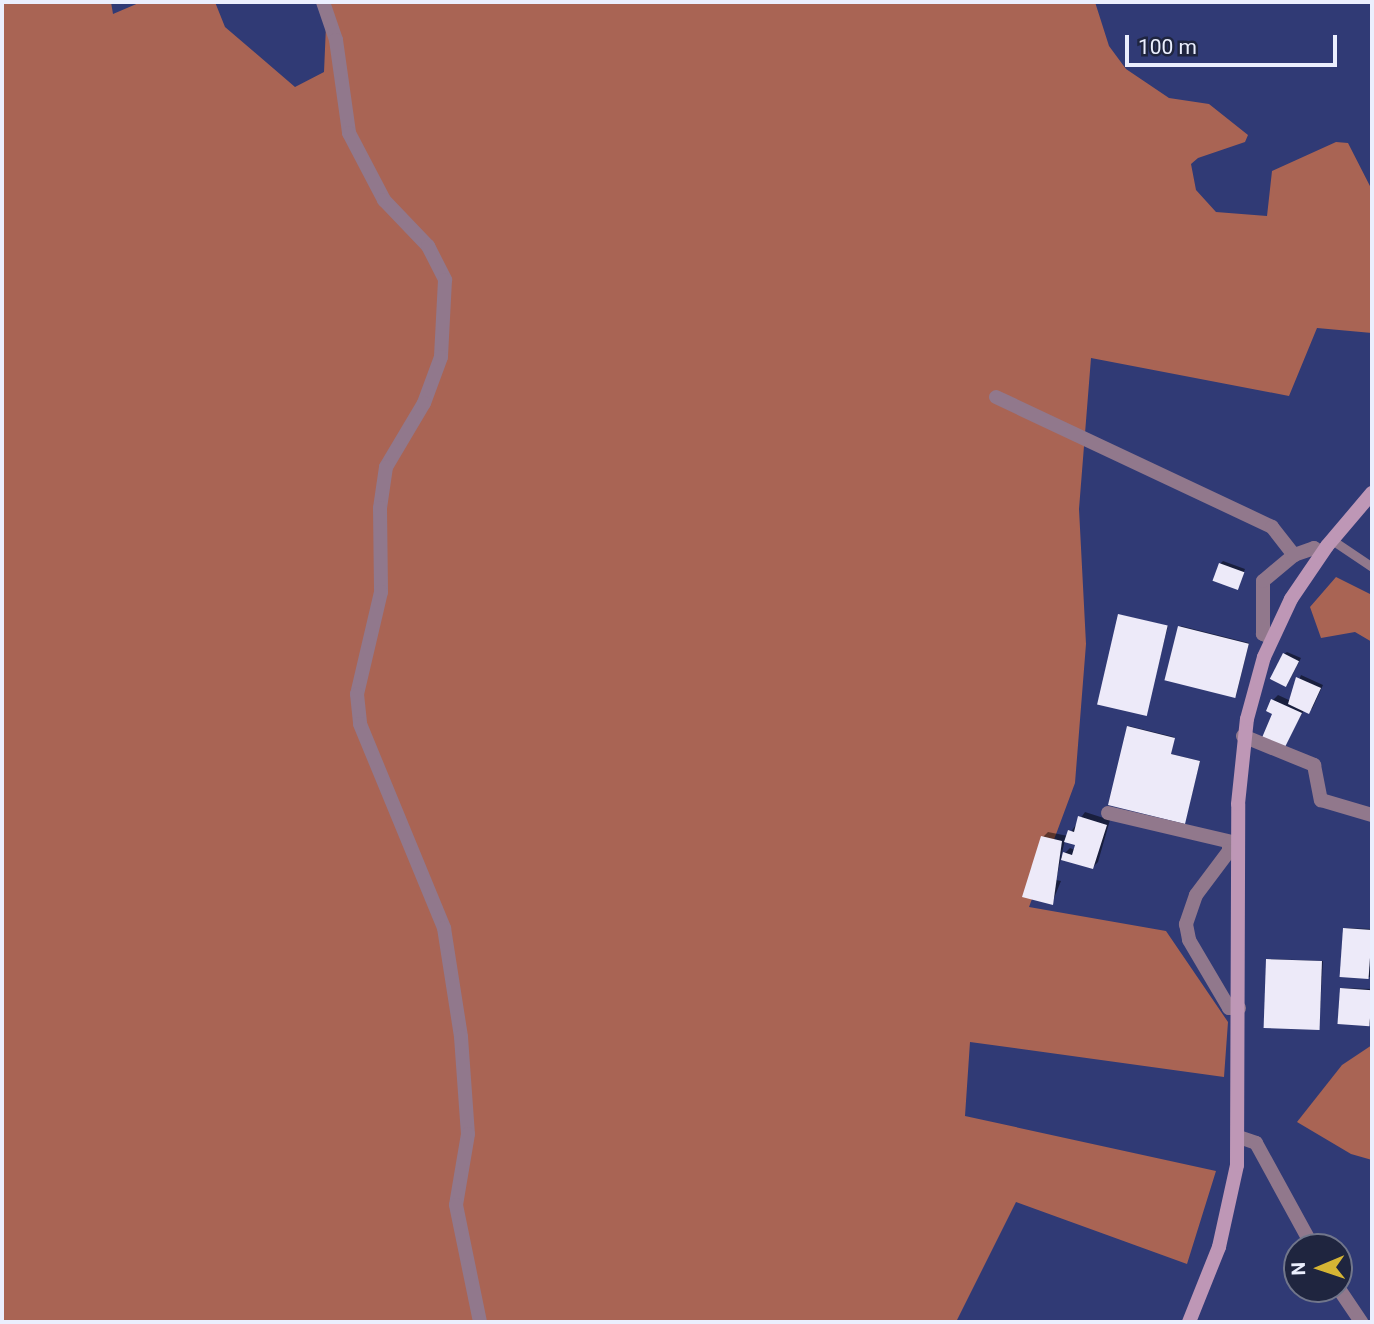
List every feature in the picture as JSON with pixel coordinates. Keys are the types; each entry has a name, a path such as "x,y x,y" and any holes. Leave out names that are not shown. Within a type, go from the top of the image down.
{"street":[{"path":"323,2 336,40 340,98 354,145 384,200 428,246 444,280 441,357 424,403 383,477 381,592 357,694 360,724 444,928 461,1037 468,1134 456,1205 480,1322"},
{"path":"996,397 1272,527 1294,555"},
{"path":"1189,1322 1226,1220 1239,1137 1239,1008 1233,843 1243,736 1272,638 1321,553 1372,493"},
{"path":"1272,638 1263,634 1261,587 1271,570 1294,555 1314,548 1321,553"},
{"path":"1243,736 1314,765 1321,800 1372,815"},
{"path":"1108,813 1233,843"},
{"path":"1233,843 1196,895 1186,924 1189,940 1229,1008 1239,1008"},
{"path":"1239,1137 1256,1143 1305,1233"},
{"path":"1348,1303 1361,1322"}],"lane":[{"path":"1332,540 1372,566"}],"shaded area":[{"path":"2,2 111,2 113,14 141,2 215,2 225,27 295,87 324,72 327,2 1095,2 1109,46 1126,69 1169,98 1209,104 1248,135 1245,142 1198,158 1191,164 1196,190 1216,212 1267,216 1272,171 1336,142 1348,143 1372,190 1372,333 1317,328 1289,396 1091,358 1079,509 1086,644 1075,783 1029,907 1166,931 1228,1022 1224,1077 970,1042 965,1116 1216,1171 1187,1264 1016,1202 956,1322 2,1322"},
{"path":"1336,577 1372,595 1372,642 1355,632 1321,638 1310,607"},
{"path":"1372,1045 1372,1160 1351,1154 1297,1122 1342,1065"}],"building":[{"path":"1219,563 1244,572 1238,590 1213,581"},
{"path":"1118,614 1168,625 1147,716 1097,705"},
{"path":"1178,626 1249,644 1235,698 1164,680"},
{"path":"1283,653 1299,661 1286,687 1270,679"},
{"path":"1296,677 1321,688 1309,714 1288,704"},
{"path":"1271,699 1302,713 1284,749 1261,740 1272,714 1266,711"},
{"path":"1127,726 1175,738 1171,754 1200,761 1185,824 1108,805"},
{"path":"1078,816 1107,825 1093,869 1061,860 1063,852 1072,855 1075,845 1064,842 1068,830 1074,832"},
{"path":"1041,836 1062,841 1053,905 1022,897"},
{"path":"1343,928 1372,930 1369,979 1340,977"},
{"path":"1266,959 1322,961 1320,1030 1264,1028"},
{"path":"1340,988 1372,990 1369,1026 1337,1024"}]}
